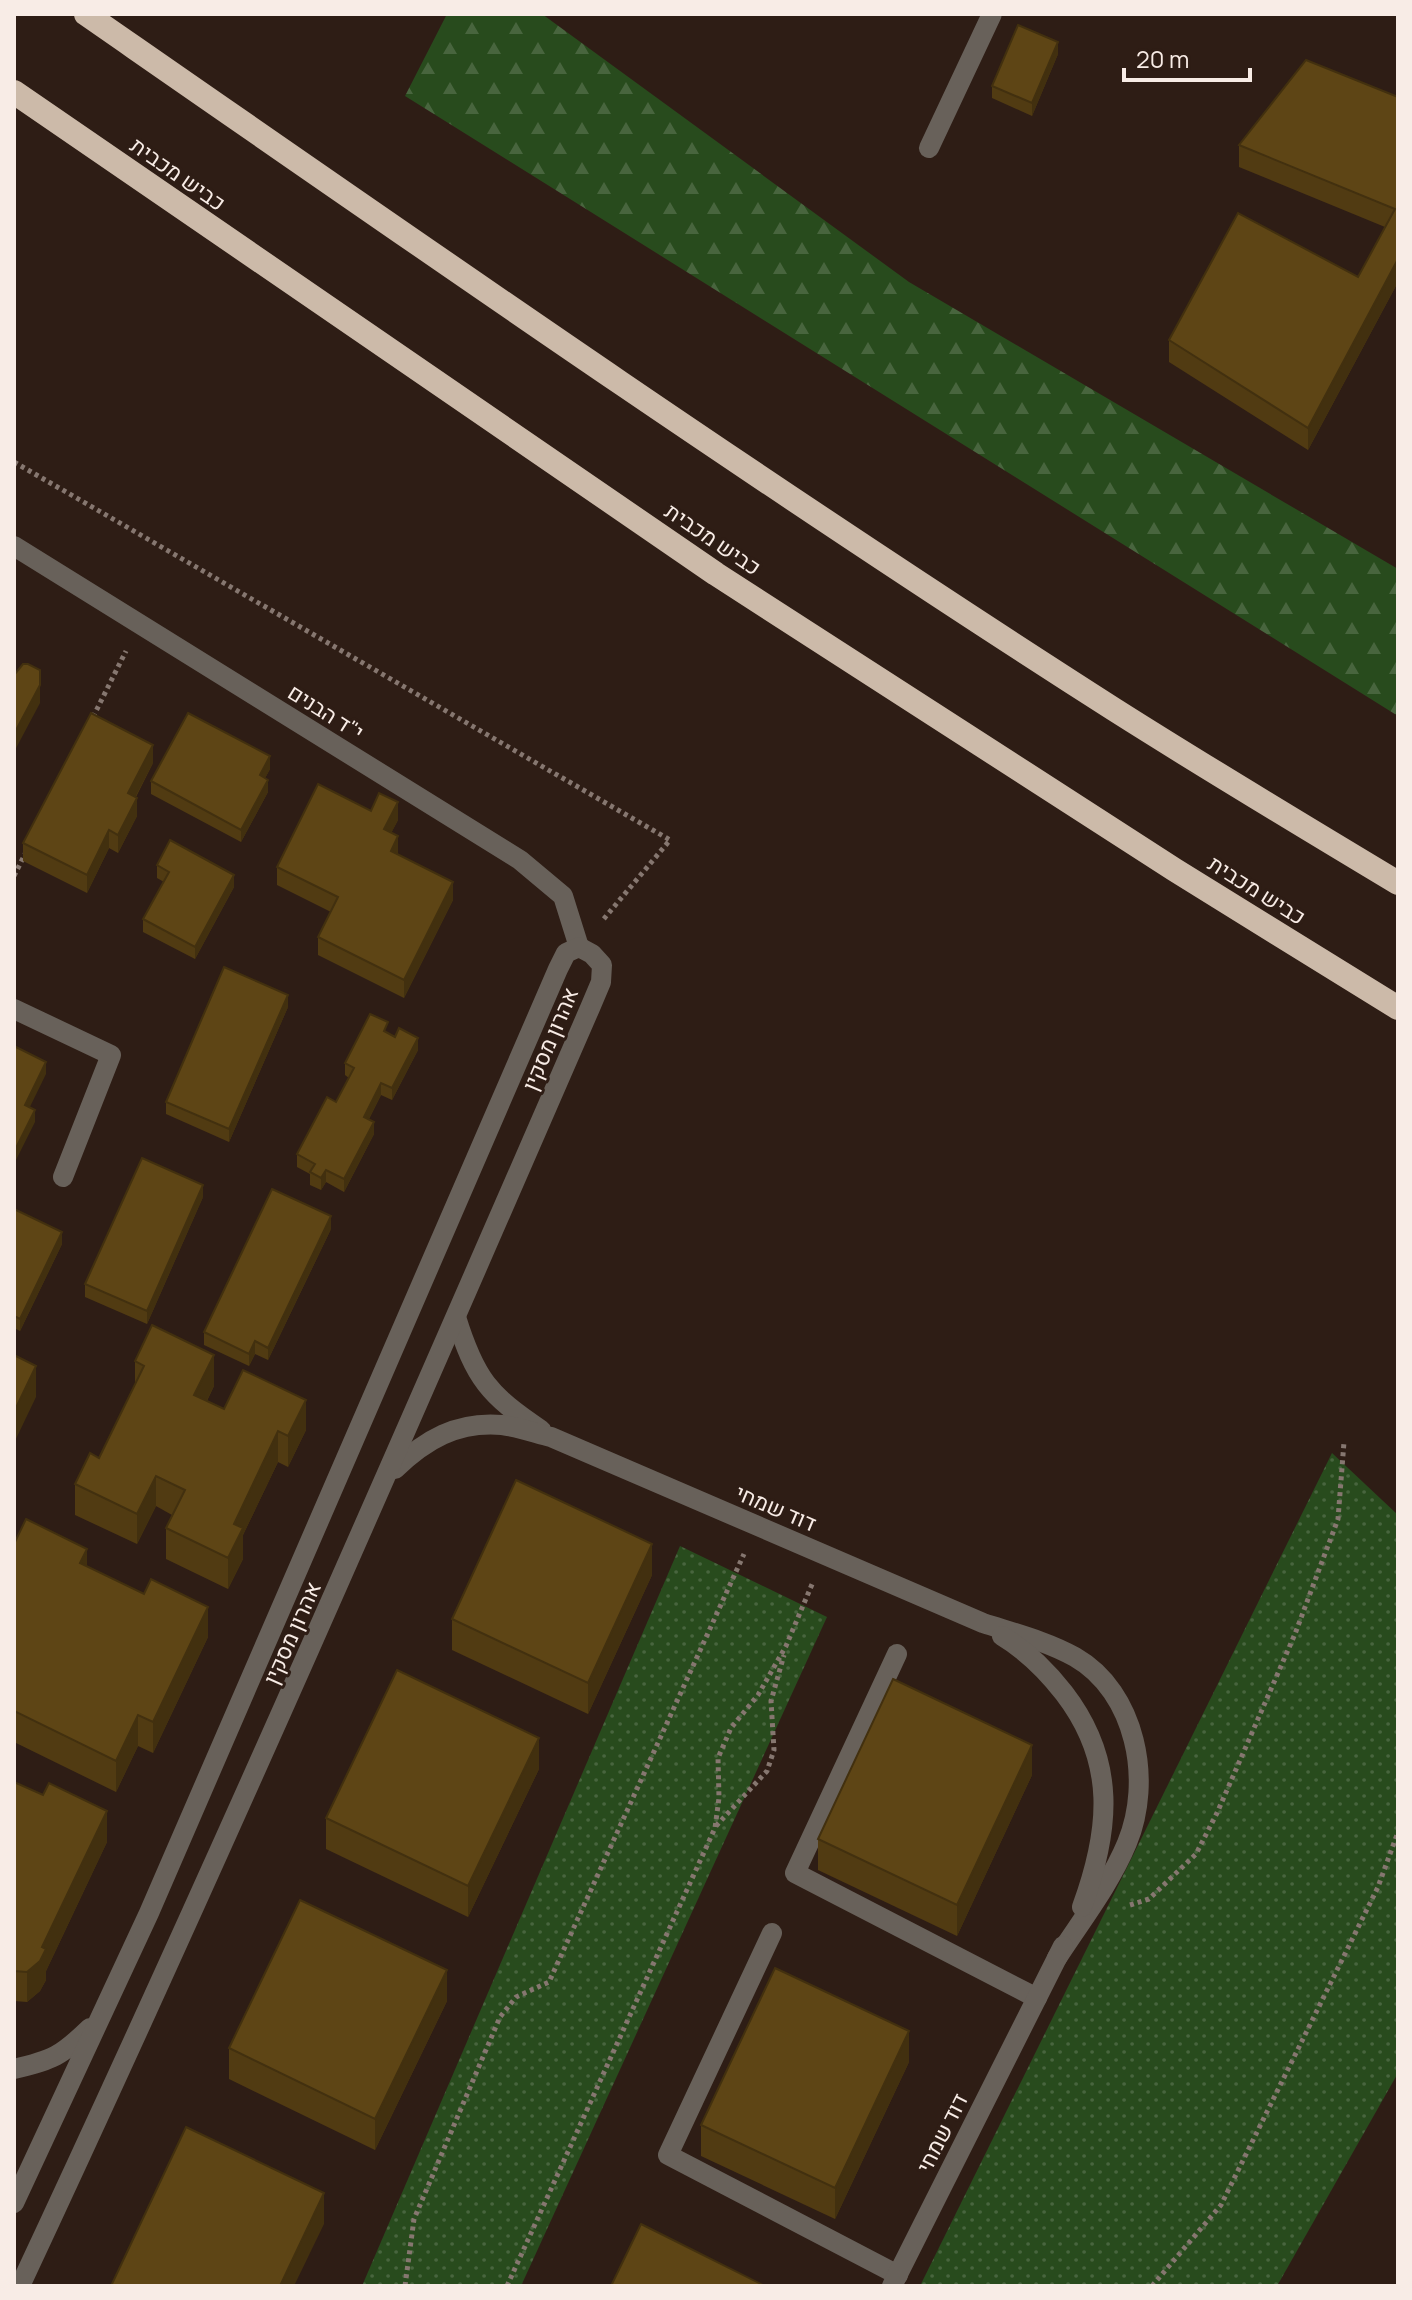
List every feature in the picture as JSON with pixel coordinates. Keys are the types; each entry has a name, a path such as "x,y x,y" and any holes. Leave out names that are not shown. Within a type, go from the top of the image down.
{"highway":[{"path":"86,14 572,351 947,601 1118,712 1398,883"},
{"name":"כביש מכבית","path":"14,92 716,574 1175,870 1398,1008"}],"street":[{"path":"929,148 992,14"},
{"name":"י\"ד הבנים","path":"14,546 520,860 563,896 579,947"},
{"name":"אהרון מסקין","path":"17,2198 155,1898 558,969 566,953 579,947 592,954 602,965 601,982 387,1476 129,2053 20,2286"},
{"path":"14,1009 111,1055 63,1177"},
{"name":"דוד שמחי","path":"456,1317 466,1349 480,1377 504,1405 551,1437"},
{"name":"דוד שמחי","path":"387,1476 420,1445 448,1431 502,1425 551,1437 983,1623 1038,1640 1077,1658 1103,1679 1122,1707 1135,1742 1139,1782 1135,1821 1127,1843 1110,1877 1057,1958"},
{"name":"דוד שמחי","path":"895,2280 1080,1912 1091,1880 1105,1811 1104,1780 1096,1748 1079,1713 1050,1675 1022,1648 983,1623"},
{"path":"897,1654 795,1873 1037,1998"},
{"path":"772,1933 668,2155 895,2280"},
{"path":"14,2069 65,2052 98,2020"},
{"path":"14,2162 17,2198"}],"path":[{"path":"14,462 670,840 579,947"},
{"path":"91,722 139,624"},
{"path":"14,876 28,848"},
{"path":"1122,1908 1149,1899 1196,1854 1217,1813 1295,1634 1338,1519 1344,1442"},
{"path":"405,2286 414,2219 500,2017 516,1997 549,1982 757,1526"},
{"path":"507,2286 715,1828 719,1798 718,1758 731,1728 758,1695 786,1646 824,1555"},
{"path":"715,1828 767,1771 774,1750 771,1701 786,1646"},
{"path":"1152,2286 1221,2205 1378,1887 1398,1832"}],"green space":[{"path":"447,14 542,14 909,282 1398,569 1398,716 405,96"},
{"path":"1332,1453 1398,1515 1398,2073 1277,2286 920,2286"},
{"path":"680,1546 827,1617 521,2286 362,2286"}],"building":[{"path":"1018,25 1058,42 1032,103 992,86"},
{"path":"1306,60 1398,97 1398,259 1308,428 1169,340 1238,213 1358,277 1395,209 1239,145"},
{"path":"23,664 40,670 40,685 14,734 14,675"},
{"path":"91,713 153,745 128,793 137,798 118,835 109,830 87,875 23,843"},
{"path":"188,713 270,756 260,775 268,780 241,830 151,781"},
{"path":"318,784 371,811 379,793 398,802 384,829 398,836 391,851 453,882 404,980 318,937 338,897 277,867"},
{"path":"170,840 234,875 195,947 143,919 169,872 157,865"},
{"path":"224,967 288,995 229,1129 166,1102"},
{"path":"370,1014 388,1022 384,1031 395,1037 399,1028 418,1038 392,1088 381,1083 364,1117 374,1122 344,1179 326,1170 321,1178 310,1172 315,1164 297,1154 327,1097 336,1102 354,1068 345,1063"},
{"path":"14,1046 46,1062 25,1105 35,1110 14,1152"},
{"path":"142,1158 203,1185 147,1311 85,1284"},
{"path":"272,1189 331,1216 268,1348 255,1341 249,1354 204,1332"},
{"path":"14,1209 62,1232 20,1319 14,1316"},
{"path":"152,1325 214,1355 194,1395 224,1409 243,1370 306,1400 288,1436 278,1431 234,1524 243,1528 228,1558 166,1528 185,1490 156,1476 137,1514 75,1484 90,1453 99,1458 144,1366 135,1361"},
{"path":"14,1355 36,1366 14,1412"},
{"path":"516,1480 652,1544 588,1683 452,1619"},
{"path":"26,1519 87,1549 80,1563 144,1594 151,1579 208,1607 153,1722 138,1715 116,1761 14,1711 14,1544"},
{"path":"397,1670 539,1738 468,1886 326,1818"},
{"path":"893,1679 1032,1745 957,1905 818,1839"},
{"path":"14,1782 43,1795 49,1783 107,1811 42,1947 46,1949 40,1961 27,1972 14,1971"},
{"path":"300,1900 447,1970 375,2119 229,2048"},
{"path":"775,1968 909,2031 835,2188 701,2125"},
{"path":"186,2127 324,2193 280,2286 111,2286"},
{"path":"641,2224 765,2286 611,2286"}]}
